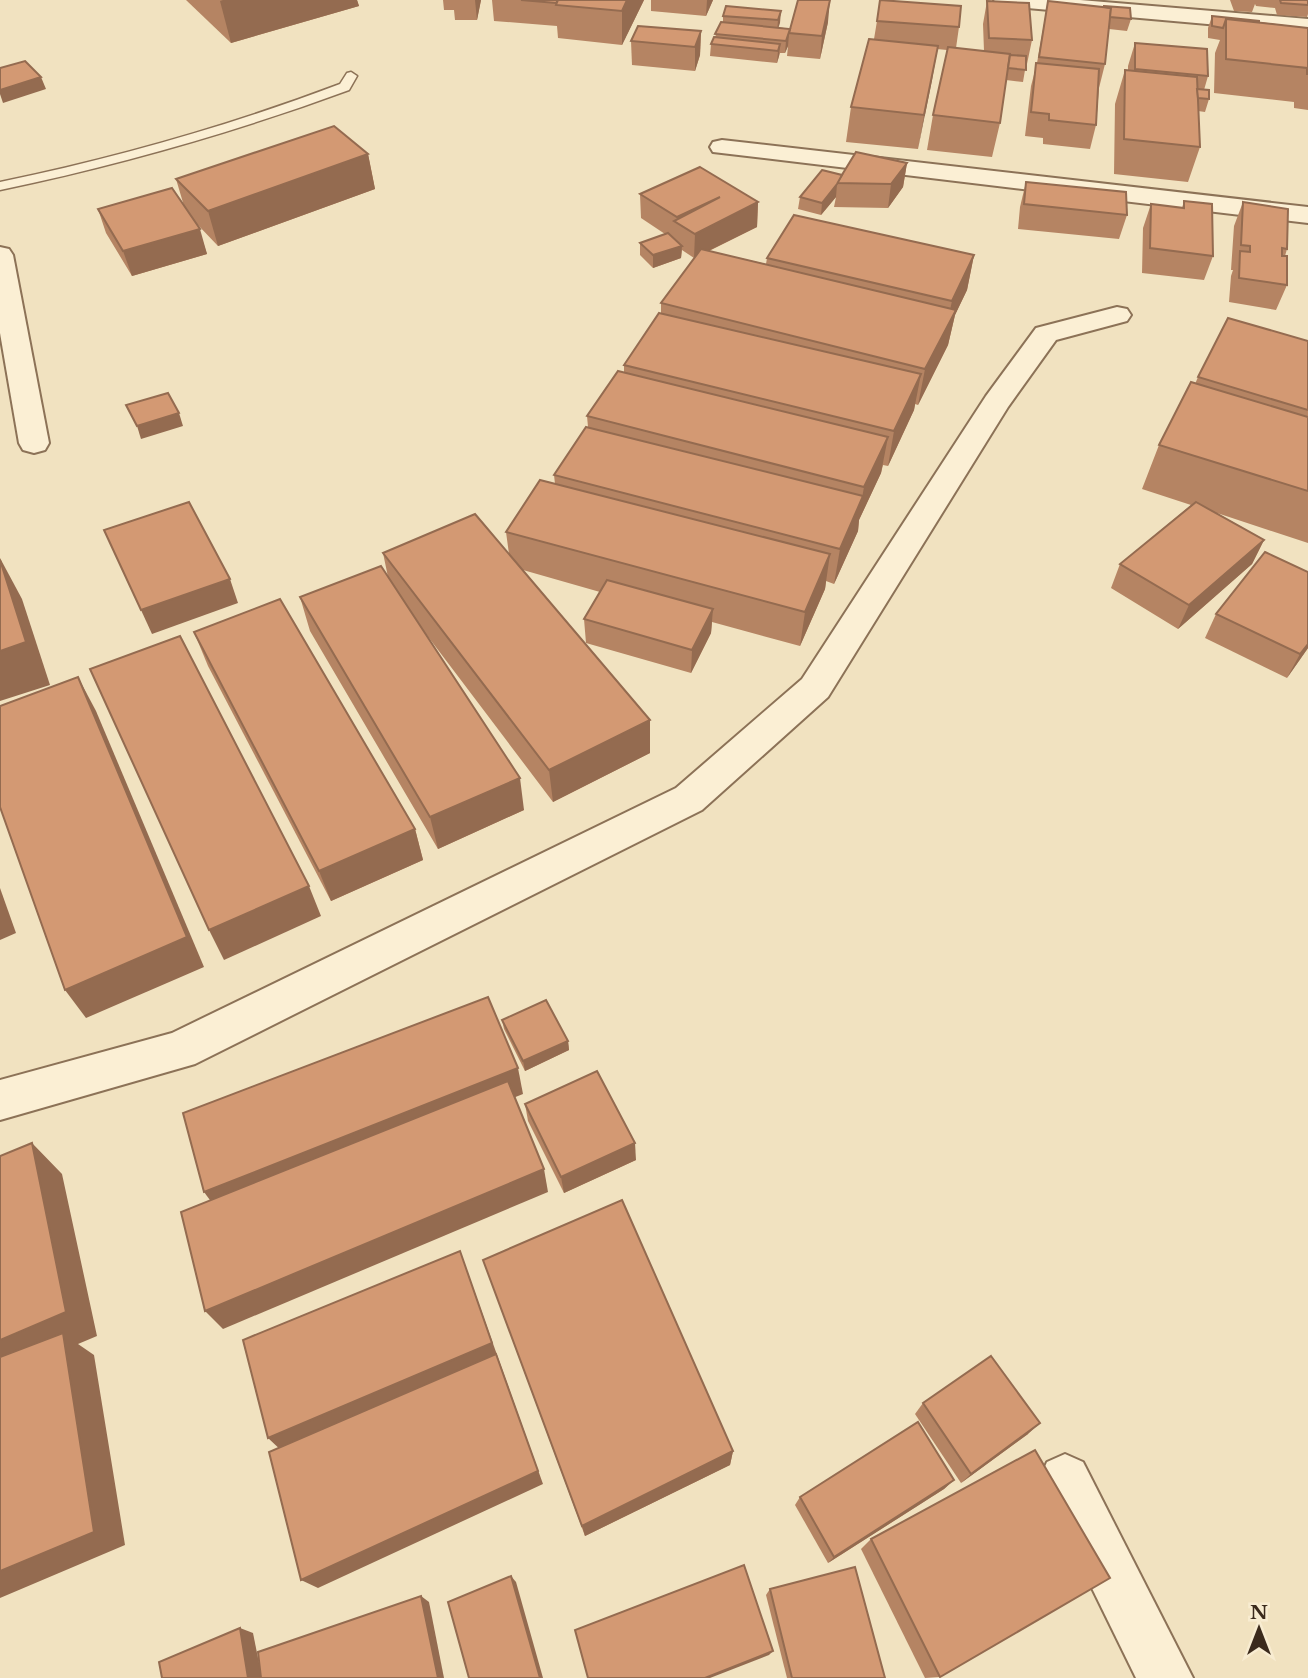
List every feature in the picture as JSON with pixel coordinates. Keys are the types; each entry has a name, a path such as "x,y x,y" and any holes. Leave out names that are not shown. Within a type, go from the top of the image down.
{"street":[{"path":"1005,0 1308,26"},
{"path":"722,147 1308,215"},
{"path":"0,255 34,443"},
{"path":"0,1100 180,1050 689,799 815,688 996,403 1046,334 1117,315"},
{"path":"1065,1480 1166,1678"}],"lane":[{"path":"0,186 79,171 203,136 345,87 351,76"}],"building":[{"path":"521,0 558,0 556,3"},
{"path":"558,0 627,0 622,11 556,5"},
{"path":"798,0 830,0 822,36 789,33"},
{"path":"880,0 961,6 959,27 877,21"},
{"path":"1280,0 1308,0 1308,5 1281,3"},
{"path":"987,1 1029,3 1032,40 989,38"},
{"path":"1048,1 1111,8 1105,64 1039,57"},
{"path":"726,6 781,11 778,20 723,16"},
{"path":"1104,6 1130,8 1131,19 1110,17 1111,8"},
{"path":"1212,16 1259,23 1226,19 1223,28 1212,26"},
{"path":"1226,19 1308,28 1308,74 1307,68 1226,59"},
{"path":"721,22 790,29 786,41 715,34"},
{"path":"638,26 701,31 695,47 631,41"},
{"path":"714,37 780,44 778,51 711,44"},
{"path":"869,39 938,46 924,115 851,107"},
{"path":"1135,43 1207,49 1208,76 1135,69"},
{"path":"948,47 1010,54 1000,123 933,115"},
{"path":"1010,55 1026,56 1026,70 1008,68"},
{"path":"25,61 41,77 0,90 0,68"},
{"path":"1036,63 1099,69 1096,125 1049,120 1049,114 1031,112"},
{"path":"1125,70 1197,77 1200,147 1124,139"},
{"path":"1197,89 1209,90 1209,99 1198,98"},
{"path":"334,126 368,154 208,211 176,179"},
{"path":"856,152 907,163 891,184 837,183"},
{"path":"700,167 758,202 695,234 674,221 720,197 677,217 640,194"},
{"path":"822,170 842,175 822,203 800,197"},
{"path":"1026,182 1126,192 1127,215 1024,204"},
{"path":"172,188 200,229 123,251 98,209"},
{"path":"1184,201 1212,204 1213,256 1150,248 1151,204 1184,208"},
{"path":"1243,202 1288,209 1287,249 1282,248 1282,256 1287,256 1287,285 1239,278 1240,251 1250,252 1250,246 1241,245"},
{"path":"794,215 974,255 952,301 767,258"},
{"path":"668,233 682,246 653,255 640,243"},
{"path":"701,249 956,310 925,369 661,303"},
{"path":"659,313 921,374 894,431 624,365"},
{"path":"1228,318 1308,341 1308,410 1198,377"},
{"path":"618,371 888,437 864,487 587,416"},
{"path":"1191,382 1308,417 1308,491 1159,445"},
{"path":"168,393 179,413 137,426 126,405"},
{"path":"586,427 863,496 840,549 554,475"},
{"path":"540,480 830,554 805,612 506,532"},
{"path":"189,502 230,579 141,610 104,530"},
{"path":"1196,502 1264,540 1189,605 1120,564"},
{"path":"475,514 650,720 549,770 383,553"},
{"path":"1265,552 1308,572 1308,644 1300,654 1216,614"},
{"path":"0,560 26,642 0,651"},
{"path":"381,566 520,778 430,817 300,597"},
{"path":"607,580 713,609 692,650 584,619"},
{"path":"280,599 415,829 319,871 194,632"},
{"path":"180,636 309,886 209,930 90,669"},
{"path":"78,677 187,937 65,990 0,807 0,706"},
{"path":"488,997 518,1068 204,1192 183,1113"},
{"path":"546,1000 568,1041 523,1061 502,1020"},
{"path":"597,1071 635,1143 561,1177 525,1104"},
{"path":"508,1081 544,1169 205,1311 181,1212"},
{"path":"32,1143 66,1312 0,1340 0,1156"},
{"path":"622,1200 733,1451 582,1526 483,1260"},
{"path":"460,1251 492,1343 268,1438 243,1340"},
{"path":"63,1333 94,1532 0,1571 0,1357"},
{"path":"496,1354 538,1471 301,1580 269,1452"},
{"path":"991,1356 1040,1423 971,1474 923,1403"},
{"path":"918,1422 954,1480 834,1557 800,1497"},
{"path":"1035,1450 1110,1578 940,1677 871,1539"},
{"path":"744,1565 773,1651 705,1678 588,1678 575,1630"},
{"path":"855,1567 885,1678 792,1678 770,1589"},
{"path":"511,1576 540,1678 469,1678 448,1602"},
{"path":"421,1596 438,1678 261,1678 258,1652"},
{"path":"240,1628 248,1678 162,1678 159,1662"}]}
